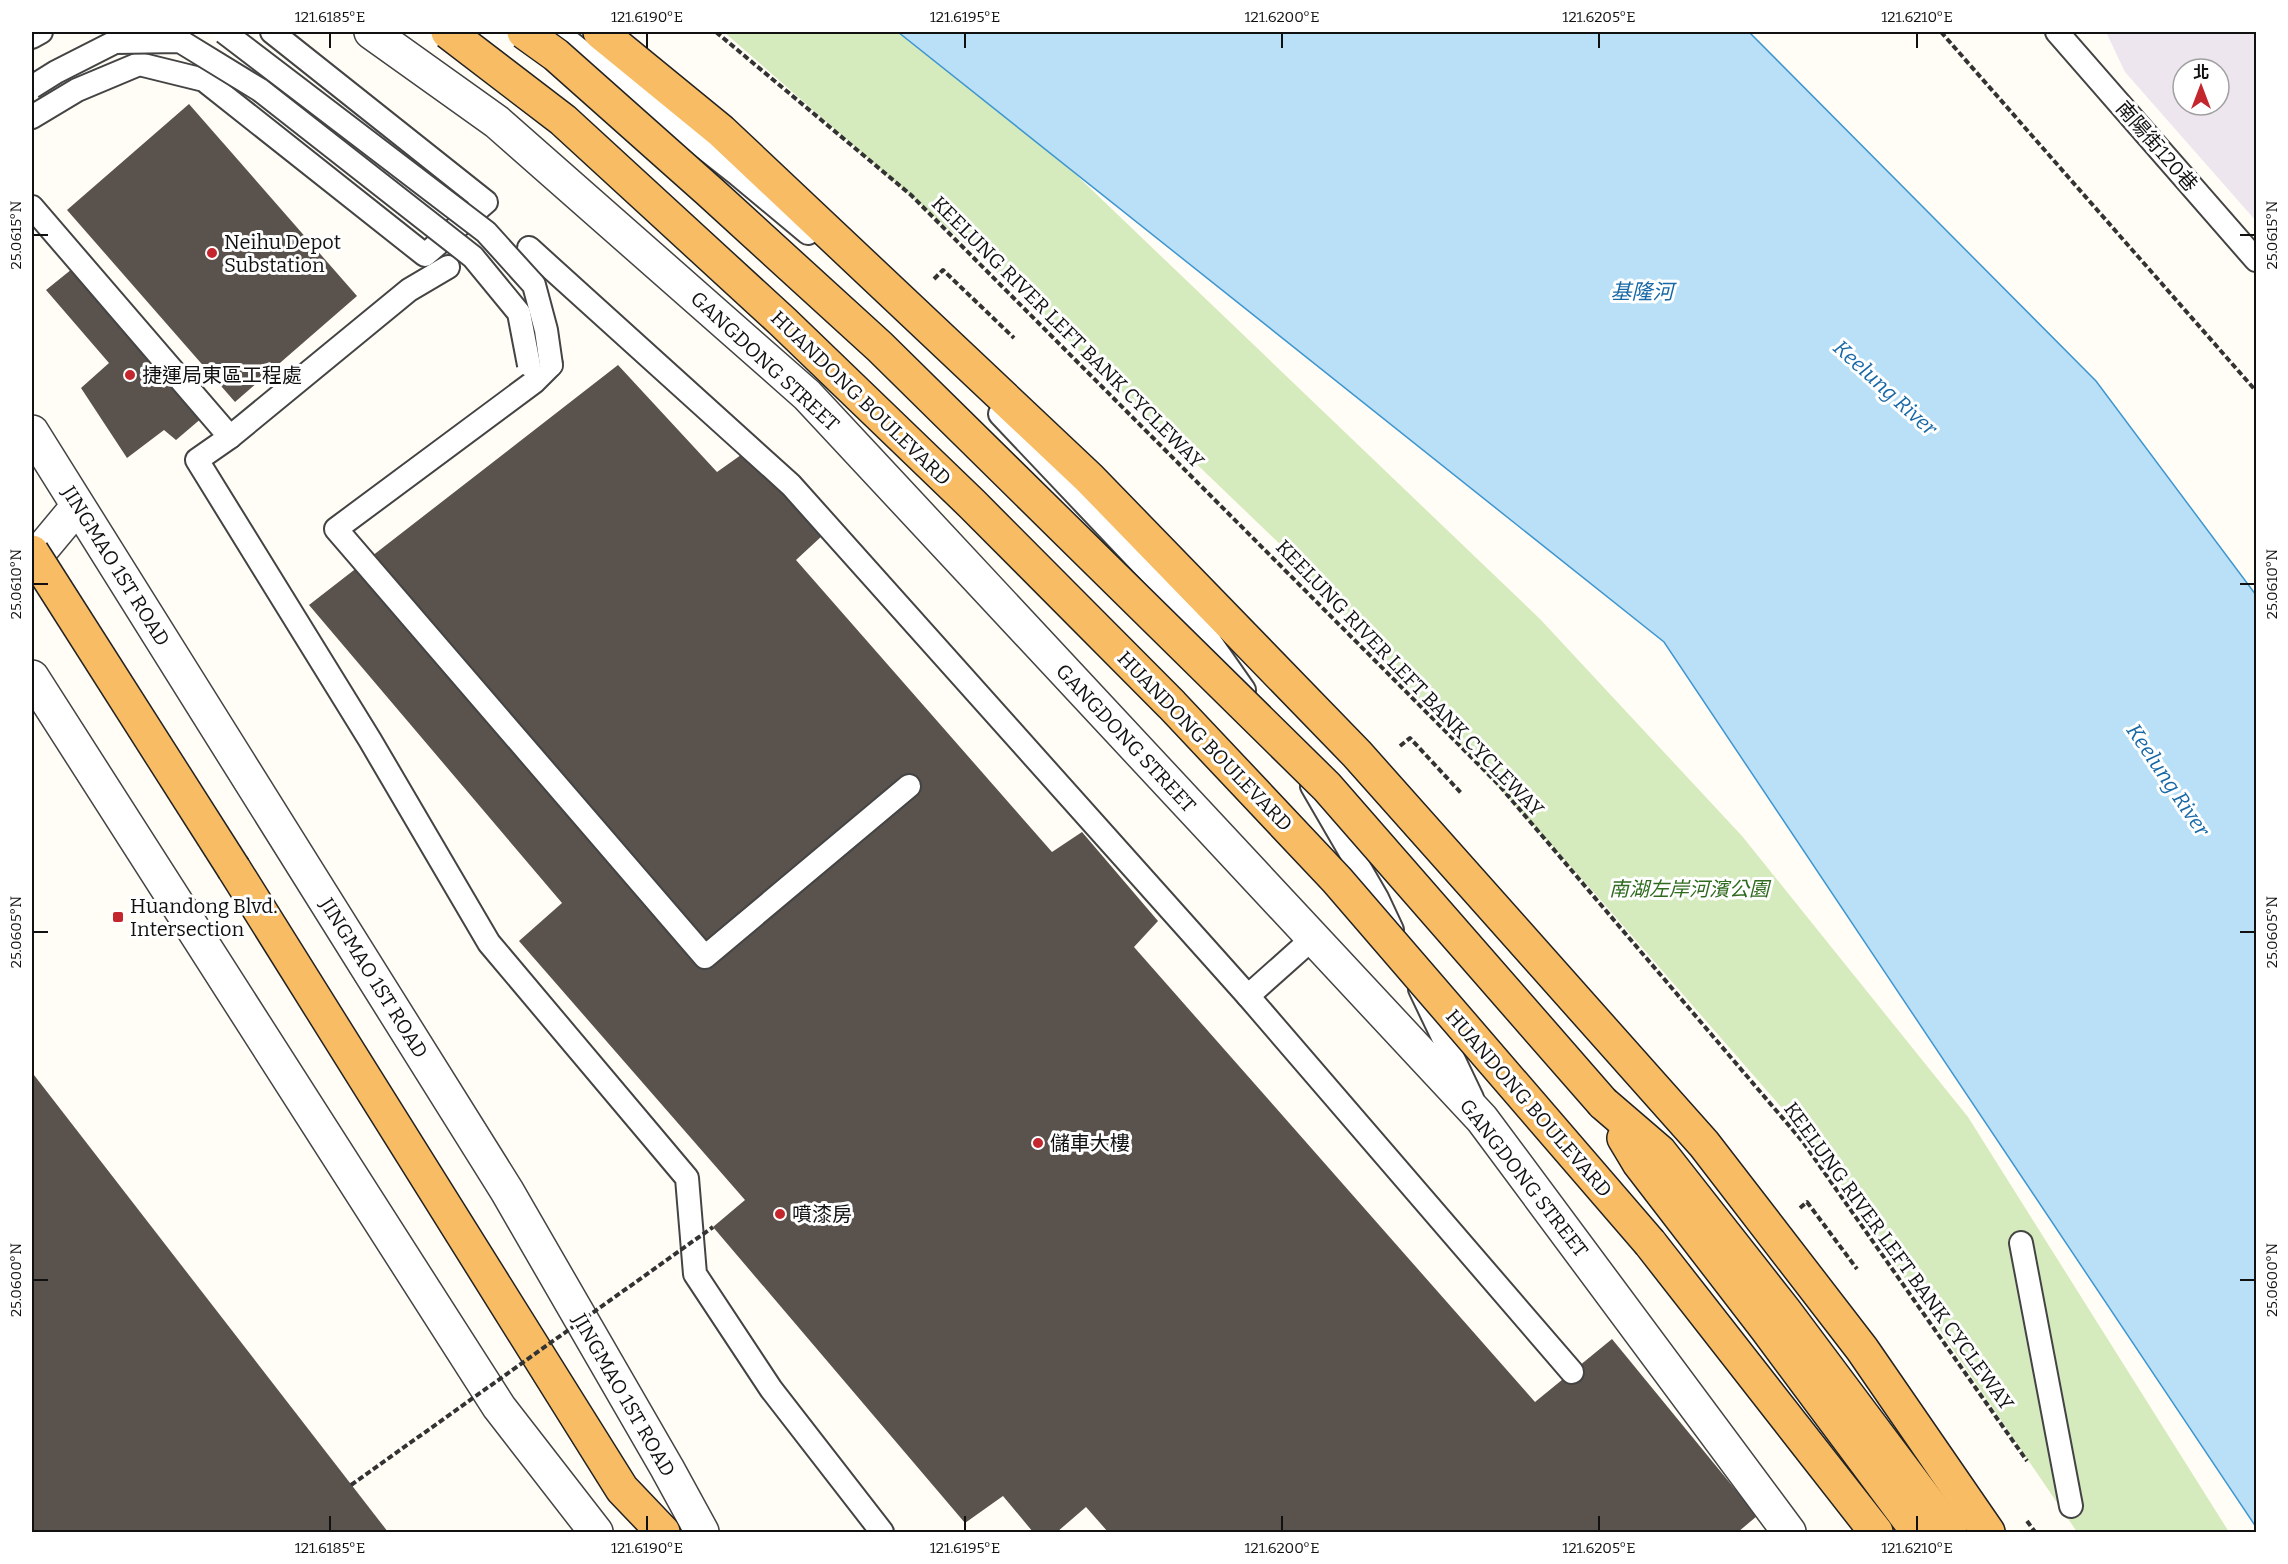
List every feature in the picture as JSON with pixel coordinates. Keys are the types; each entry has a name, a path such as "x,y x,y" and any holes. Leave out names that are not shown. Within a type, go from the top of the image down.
{"highway":[{"name":"HUANDONG BOULEVARD","path":"448,32 563,120 774,314 980,512 1172,705 1337,880 1650,1243 1876,1533"},
{"path":"524,32 556,55 684,168 880,347 1327,787 1603,1103 1660,1152 1784,1310 1950,1533"},
{"path":"600,32 721,131 1089,478 1357,754 1704,1144 1862,1348 1988,1533"},
{"path":"32,552 234,868 622,1489 663,1533"},
{"path":"1603,1103 1639,1162 1773,1337 1918,1533"}],"street":[{"name":"GANGDONG STREET","path":"371,32 497,122 807,395 1482,1119 1789,1533"},
{"name":"JINGMAO 1ST ROAD","path":"32,432 507,1191 661,1457 702,1533"},
{"path":"32,561 78,507"},
{"path":"32,677 499,1407 596,1533"}],"lane":[{"path":"32,37 41,32"},
{"path":"224,32 486,232 534,285 546,330 538,371 336,529 705,957 909,786"},
{"path":"32,117 77,90 139,64 204,80 425,255 486,202 272,32"},
{"path":"557,32 736,173 875,290 993,406 1195,620 1307,779 1377,898 1482,1119"},
{"name":"南陽街120巷","path":"2056,32 2256,260"},
{"path":"32,87 115,42 180,41 260,90 473,257 519,313 538,371"},
{"path":"32,207 230,436"},
{"path":"529,248 792,485 1248,996 1572,1372"},
{"path":"448,267 409,290 230,436 197,460 370,740 489,943 687,1178 695,1274 771,1389 882,1533"},
{"path":"1248,996 1313,938"},
{"path":"2021,1243 2071,1506"}],"path":[{"name":"KEELUNG RIVER LEFT BANK CYCLEWAY","path":"716,32 911,195 1498,784 1803,1142 2046,1488 2071,1506"},
{"path":"1941,32 2256,392"},
{"path":"1397,749 1410,738 1462,794"},
{"path":"351,1485 713,1227"}],"shaded area":[{"path":"2106,32 2256,32 2256,221 2125,72"}],"green space":[{"name":"南湖左岸河濱公園","path":"724,32 927,32 1540,619 1742,836 1968,1117 2229,1532 2077,1532 1815,1146 1599,898 1283,547 984,260"}],"water":[{"name":"基隆河","path":"898,32 1749,32 2096,381 2256,595 2256,1527 1664,642"}],"building":[{"name":"Neihu Depot Substation","path":"189,104 357,296 235,402 67,210"},
{"name":"捷運局東區工程處","path":"72,269 203,417 176,440 164,430 127,458 81,388 109,363 46,290"},
{"name":"儲車大樓","path":"618,365 717,472 748,450 823,535 796,560 1052,852 1082,832 1158,921 1134,947 1535,1402 1612,1339 1757,1516 1738,1532 1108,1532 1086,1507 1057,1532 1033,1532 1003,1496 965,1523 713,1227 745,1200 519,941 562,903 309,605"},
{"path":"32,1075 34,1075 388,1532 32,1532"}],"place":[{"name":"Neihu Depot Substation","path":"212,253"},
{"name":"捷運局東區工程處","path":"130,375"},
{"name":"Huandong Blvd. Intersection","path":"118,917"},
{"name":"儲車大樓","path":"1038,1143"},
{"name":"噴漆房","path":"780,1214"}],"water label":[{"name":"Keelung River","path":"1885,388"},
{"name":"Keelung River","path":"2168,780"}]}
